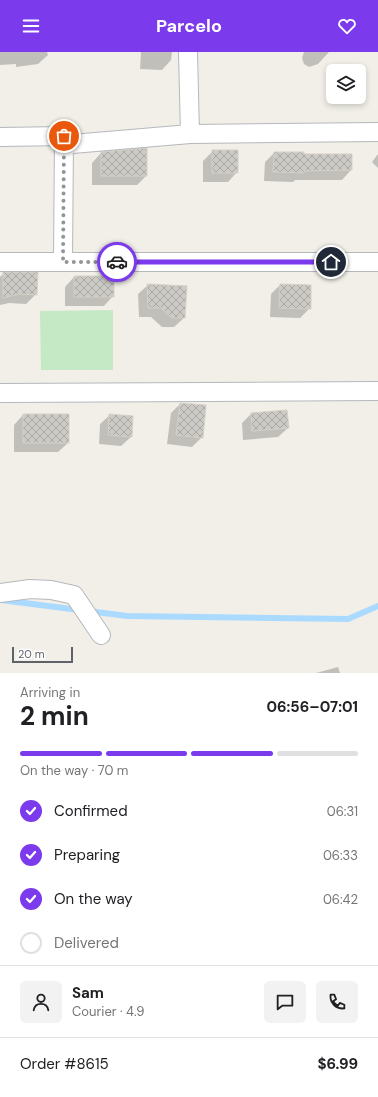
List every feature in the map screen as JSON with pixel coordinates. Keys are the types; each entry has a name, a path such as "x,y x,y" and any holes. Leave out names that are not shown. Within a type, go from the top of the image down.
{"street":[{"path":"188,52 190,134"},
{"path":"0,137 64,136 72,144 190,134 378,132"},
{"path":"63,262 64,136"},
{"path":"0,262 378,262"},
{"path":"0,393 378,391"},
{"path":"0,593 30,589 51,590 74,595 100,635"}],"green space":[{"path":"113,310 113,370 41,370 40,311"}],"building":[{"path":"147,148 147,176 101,176 101,152"},
{"path":"212,150 238,150 238,173 212,173"},
{"path":"274,152 304,152 304,154 352,154 352,170 304,171 304,173 273,172"},
{"path":"3,272 38,272 37,295 19,294 3,298"},
{"path":"74,276 114,276 114,297 74,297"},
{"path":"147,284 187,286 185,318 172,318 161,308 148,308"},
{"path":"280,284 311,285 311,309 279,308"},
{"path":"180,403 206,405 203,438 176,435"},
{"path":"287,410 289,428 252,431 251,413"},
{"path":"23,414 69,414 69,443 23,443"},
{"path":"109,414 133,416 132,437 108,435"}],"waterway":[{"path":"1,600 79,610"},
{"path":"88,611 127,616 348,619 378,606"}],"way so far":[{"path":"64,136 63,262 117,262"}],"route":[{"path":"117,262 331,262"}]}
